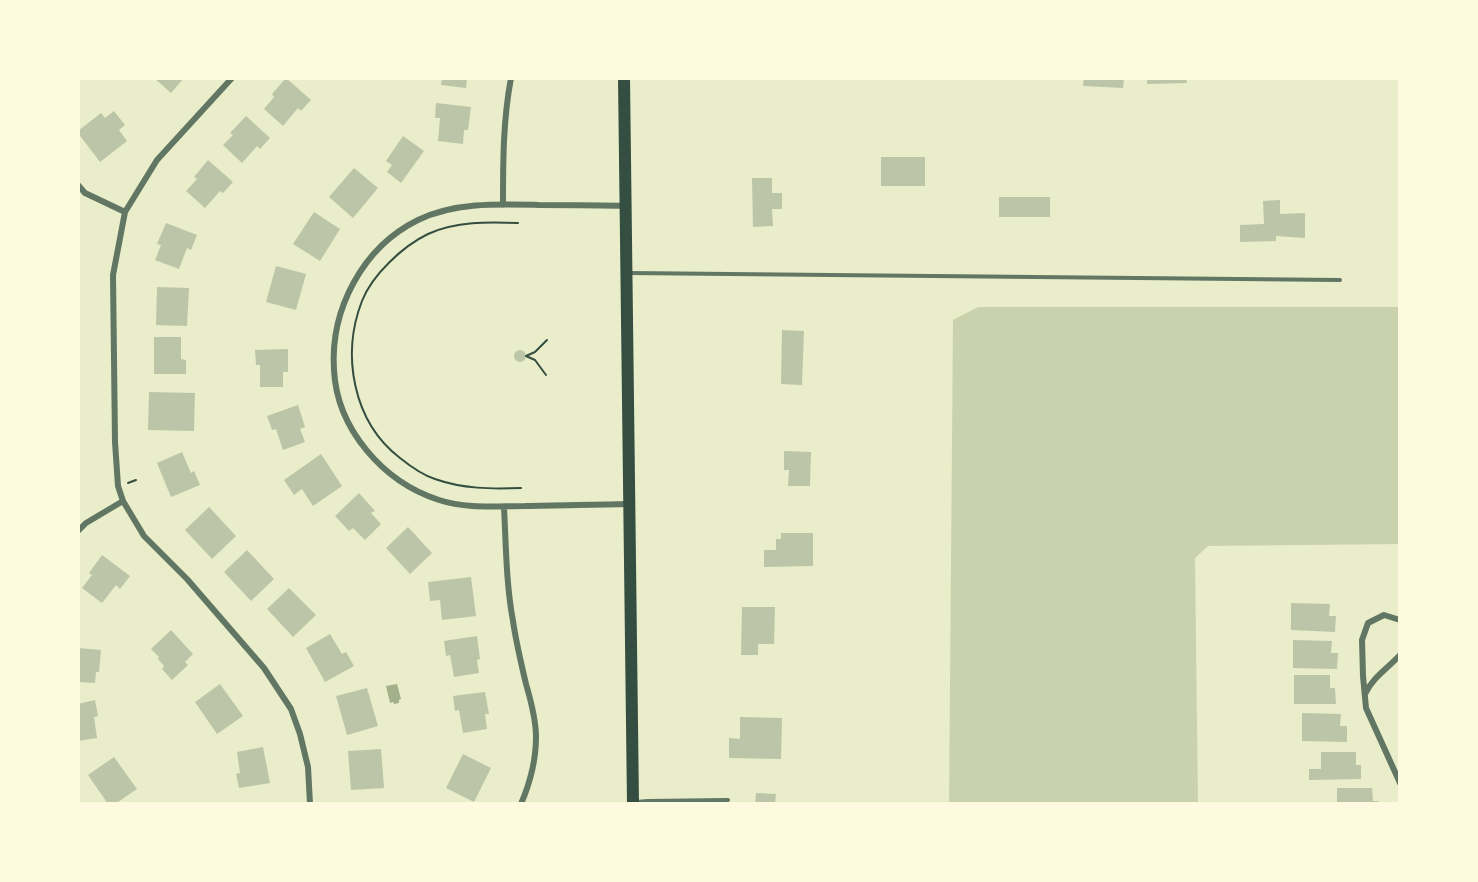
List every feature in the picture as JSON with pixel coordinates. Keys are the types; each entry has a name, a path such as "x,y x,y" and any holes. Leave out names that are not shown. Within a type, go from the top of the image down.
{"main road":[{"path":"624,78 633,803"}],"street":[{"path":"232,78 157,160 125,212 113,275 118,486 123,501 144,536 187,579 264,668 291,710 298,727 308,767 310,804"},
{"path":"503,205 504,126 511,78"},
{"path":"78,185 86,193 125,212"},
{"path":"626,206 466,206 428,216 409,225 385,243 361,269 348,293 338,324 333,353 336,387 346,416 363,446 378,464 409,487 440,500 467,505 504,507 629,504"},
{"path":"78,531 86,523 123,501"},
{"path":"504,507 506,562 512,620 533,708 536,737 532,770 521,804"},
{"path":"1400,620 1384,615 1368,622 1362,640 1366,708 1400,783"},
{"path":"1365,694 1369,685 1400,655"}],"lane":[{"path":"627,273 1340,280"},
{"path":"633,803 728,800"}],"path":[{"path":"518,223 490,222 445,228 427,235 399,254 385,267 362,300 351,349 352,375 367,419 377,436 390,451 433,479 463,487 520,488"},
{"path":"546,375 535,360 526,356 535,352 547,340"},
{"path":"128,483 136,480"},
{"path":"487,489 487,496"}],"shaded area":[{"path":"978,307 1400,307 1400,544 1208,546 1195,558 1198,804 949,804 953,320"},
{"path":"397,684 401,699 399,703 390,703 386,686"}],"building":[{"path":"154,78 184,78 171,93"},
{"path":"286,78 311,100 301,111 298,108 283,126 264,109 274,97 272,94"},
{"path":"442,78 467,78 466,88 441,85"},
{"path":"1084,78 1124,78 1123,88 1083,86"},
{"path":"1147,78 1186,78 1187,83 1147,84"},
{"path":"436,103 471,107 468,130 464,130 463,144 438,141 440,118 435,118"},
{"path":"114,111 125,125 119,130 127,141 100,162 78,131 101,113 105,118"},
{"path":"246,116 270,138 260,149 257,146 242,163 223,145 233,135 230,133"},
{"path":"403,136 424,151 401,183 387,172 392,165 386,161"},
{"path":"881,157 925,157 925,186 881,186"},
{"path":"208,160 233,182 223,193 220,191 205,208 186,191 197,179 194,177"},
{"path":"354,168 378,188 353,218 329,197"},
{"path":"752,178 772,178 772,193 782,193 782,209 772,209 773,226 753,227"},
{"path":"999,197 1050,197 1050,217 999,217"},
{"path":"1280,200 1280,214 1305,213 1305,238 1276,236 1276,241 1240,242 1240,225 1264,224 1263,201"},
{"path":"314,212 340,229 320,261 293,244"},
{"path":"166,223 197,235 191,250 187,248 179,269 155,260 161,245 157,244"},
{"path":"276,266 306,274 296,310 266,302"},
{"path":"157,287 189,288 187,326 156,325"},
{"path":"782,330 804,331 802,385 781,384"},
{"path":"154,337 181,337 181,359 186,360 186,374 154,374"},
{"path":"288,349 288,372 283,372 283,387 260,387 260,365 256,365 255,350"},
{"path":"522,350 525,351 525,361 518,362 515,361 514,354 515,351"},
{"path":"149,392 195,393 194,431 148,430"},
{"path":"298,405 305,427 300,429 305,442 283,450 276,429 272,430 267,416"},
{"path":"784,451 811,452 810,486 788,486 789,470 784,470"},
{"path":"182,452 191,473 194,471 200,485 171,497 157,463"},
{"path":"321,454 342,486 313,506 302,489 294,495 284,480"},
{"path":"359,493 375,511 371,513 381,524 365,540 353,528 349,531 335,516"},
{"path":"209,507 236,536 212,559 185,530"},
{"path":"408,527 432,553 410,574 386,548"},
{"path":"781,533 813,533 813,566 764,567 764,550 776,550 776,539 781,539"},
{"path":"247,550 274,579 251,601 224,572"},
{"path":"102,555 130,576 120,589 116,585 102,603 82,588 92,575 89,573"},
{"path":"471,577 476,616 442,620 440,600 430,601 428,582"},
{"path":"289,588 316,615 293,637 267,609"},
{"path":"1291,603 1330,604 1329,616 1336,616 1335,632 1291,630"},
{"path":"742,607 775,607 774,644 758,644 758,655 741,655"},
{"path":"171,630 193,654 185,662 188,665 172,680 162,669 164,666 158,659 159,657 151,649"},
{"path":"330,634 342,654 346,652 354,666 325,682 306,648"},
{"path":"477,636 479,673 454,677 450,655 446,656 444,641"},
{"path":"1293,640 1332,641 1331,653 1338,653 1337,669 1293,668"},
{"path":"78,648 101,650 99,672 96,672 95,683 78,682"},
{"path":"1294,675 1330,675 1330,688 1335,688 1336,704 1294,704"},
{"path":"220,684 243,716 217,734 195,702"},
{"path":"367,688 378,726 347,735 336,696"},
{"path":"485,692 489,714 485,714 487,729 463,733 459,710 455,711 453,696"},
{"path":"95,700 98,716 94,717 97,738 78,741 78,704"},
{"path":"1302,713 1341,714 1340,726 1347,726 1347,742 1302,741"},
{"path":"740,717 782,718 781,759 729,758 729,738 740,739"},
{"path":"263,747 270,783 239,788 236,774 240,773 237,752"},
{"path":"381,749 384,788 351,790 348,751"},
{"path":"1321,752 1356,752 1356,765 1361,765 1361,779 1309,780 1309,769 1321,769"},
{"path":"463,754 491,768 474,802 446,788"},
{"path":"114,757 137,789 115,804 108,804 88,775"},
{"path":"1337,788 1372,788 1373,801 1378,801 1378,804 1337,804"},
{"path":"756,793 776,794 775,804 755,804"}]}
